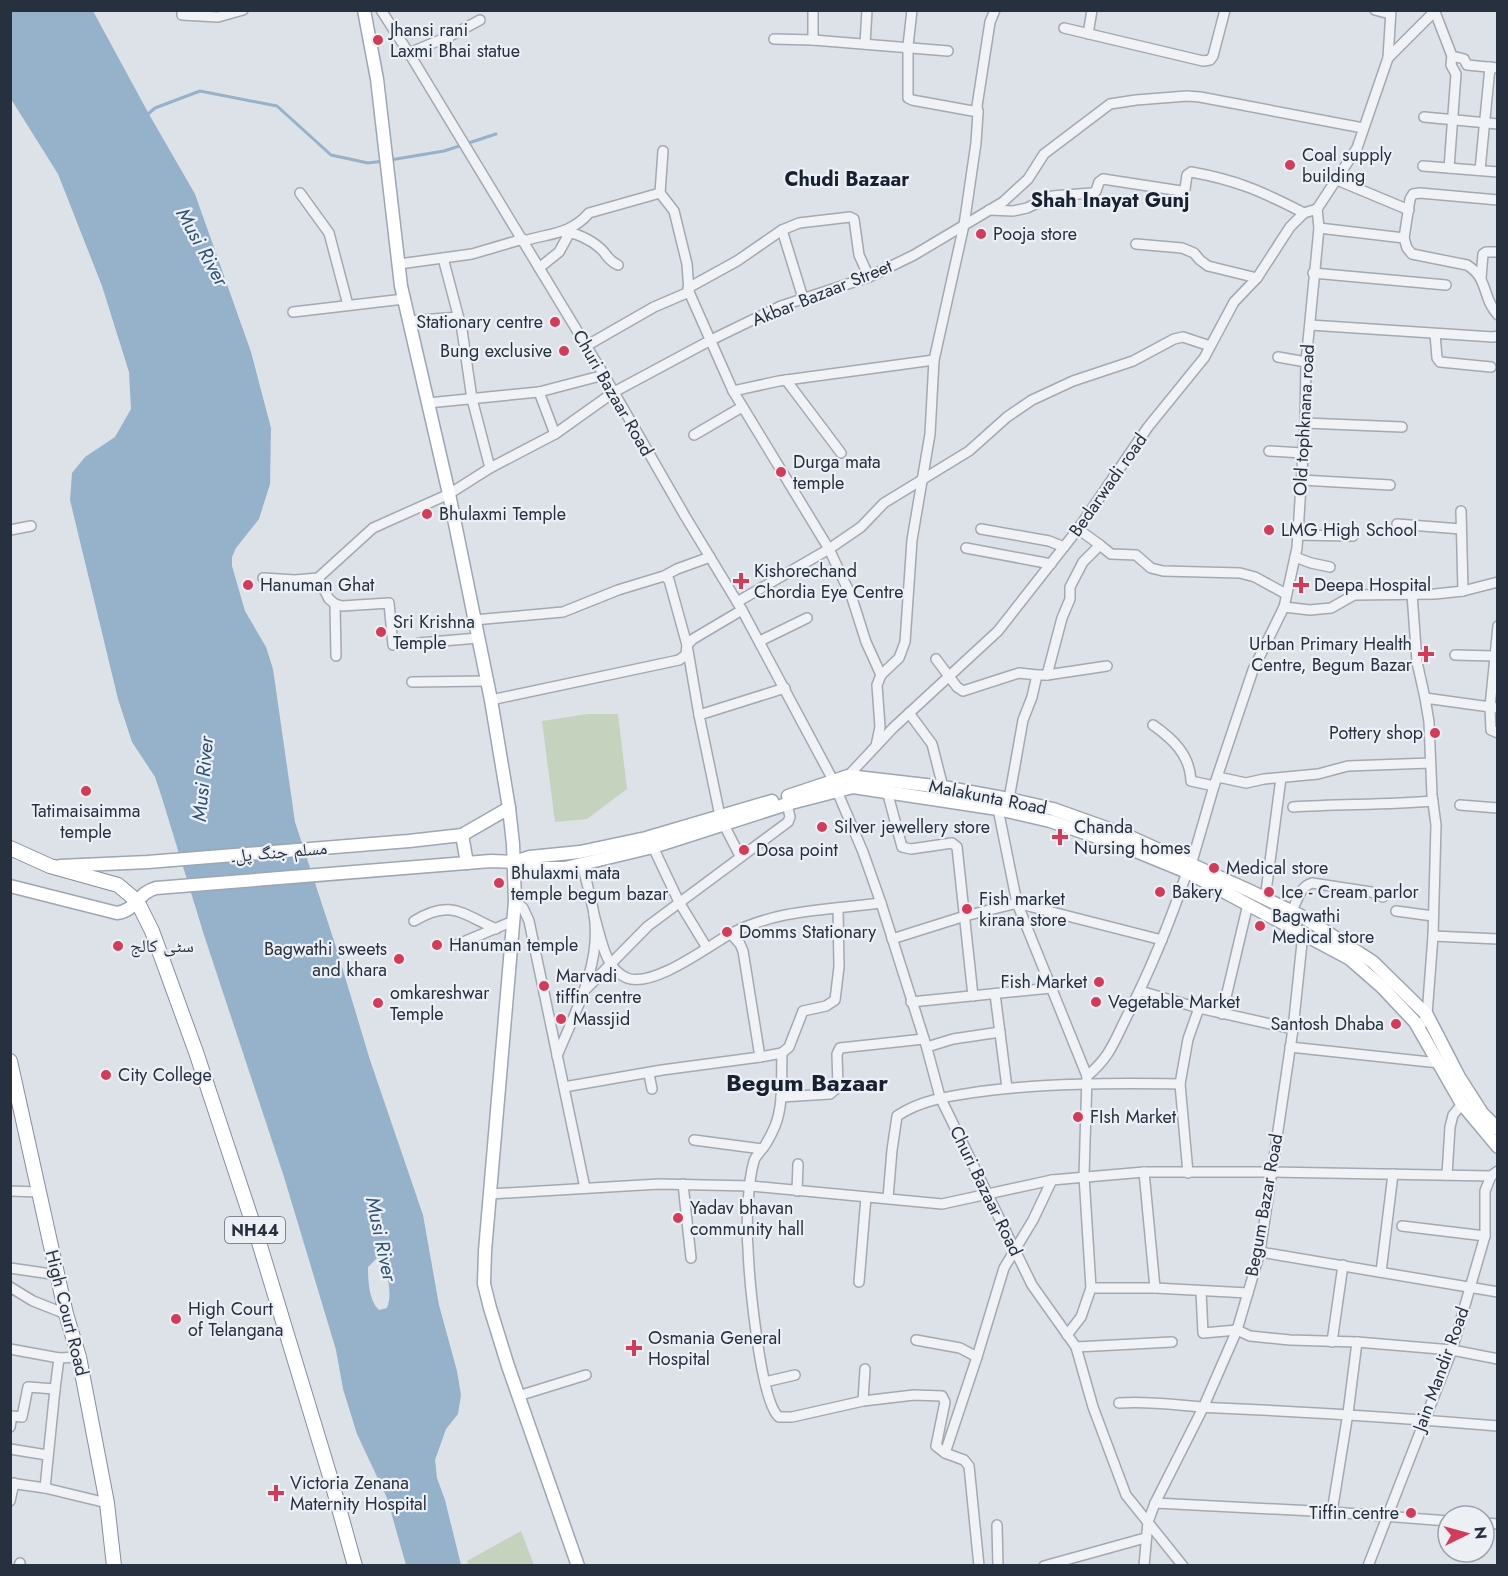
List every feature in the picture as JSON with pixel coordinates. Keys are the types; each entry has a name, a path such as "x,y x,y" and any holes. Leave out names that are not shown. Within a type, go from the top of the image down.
{"highway":[{"name":"NH44","path":"10,848 43,863 118,885 137,901 152,931 192,1041 258,1239 332,1482 355,1566"},
{"path":"10,859 19,862 43,863"},
{"name":"High Court Road","path":"10,1061 15,1103 39,1192 66,1314 79,1357 107,1503 114,1566"}],"main road":[{"path":"364,10 377,79 404,299 449,494 492,700 509,808 515,901 489,1194 484,1284 518,1396 578,1566"},
{"path":"514,862 530,857 580,852 722,821 787,804 835,786 848,776"},
{"name":"Malakunta Road","path":"848,776 995,796 1053,809 1126,836 1189,868 1265,899 1308,920 1373,962 1427,1015 1478,1116 1497,1129"},
{"path":"514,862 532,868 565,868 652,848 722,821 835,786 887,791 998,809 1050,821 1189,868 1248,904 1350,959 1382,987 1415,1022 1462,1104 1478,1116 1497,1147"},
{"path":"466,863 462,835 509,808"},
{"name":"مسلم جنگ پل۔","path":"43,863 148,862 462,835"},
{"name":"مسلم جنگ پل۔","path":"137,901 148,890 156,888 408,867 491,861 514,862"},
{"path":"10,886 117,913 126,912 137,901"},
{"path":"1303,933 1308,920"}],"street":[{"path":"182,10 182,15 218,17 243,10"},
{"name":"Churi Bazaar Road","path":"381,10 524,240 740,606 785,688 835,786 863,852 881,903 940,1097 1032,1285 1076,1347 1093,1407 1126,1495 1183,1566"},
{"path":"813,10 813,40"},
{"path":"865,44 867,10"},
{"path":"912,10 908,46 908,98 978,112"},
{"path":"876,746 880,727 877,685 881,675 899,657 905,642 912,540 930,434 934,360 964,225 977,106 990,22 995,10"},
{"path":"1088,34 1092,10"},
{"path":"1064,28 1203,62 1210,60 1213,56 1225,10"},
{"path":"989,210 1013,212 1052,196 1092,193 1096,191 1099,182 1103,179 1184,190 1187,175 1191,172 1236,181 1304,213 1317,209 1357,148 1388,58 1390,12 1376,10"},
{"path":"1388,58 1435,11 1452,56 1451,65 1456,74 1449,168"},
{"path":"409,53 450,36 480,20"},
{"path":"774,39 908,46 948,51"},
{"path":"1452,56 1464,58 1467,65 1494,68 1480,170"},
{"name":"Akbar Bazaar Street","path":"318,578 373,528 449,494 490,468 555,434 614,392 711,340 781,306 869,277 914,255 1003,202 1028,179 1044,154 1110,104 1121,101 1187,96 1363,128"},
{"path":"1424,117 1497,124"},
{"path":"663,151 660,193 674,211 679,224 687,264 688,290 733,391 829,549 852,598 866,642 881,675"},
{"path":"1423,166 1497,172"},
{"path":"1337,180 1409,210"},
{"path":"300,193 329,233 348,305"},
{"path":"399,264 472,254 524,240 567,232 582,222 589,213 660,193"},
{"path":"1497,200 1413,194 1404,238 1412,254 1467,265 1474,269 1481,278 1488,300 1497,315"},
{"name":"Old tophknana road","path":"1086,1080 1107,1056 1140,991 1162,940 1189,868 1254,670 1284,607 1295,557 1297,535 1305,423 1306,362 1319,228 1317,209"},
{"name":"Bedarwadi road","path":"848,776 948,675 998,631 1078,529 1148,427 1204,358 1234,302 1257,278 1290,227 1304,213"},
{"path":"586,346 688,290 737,261 782,230 799,223 852,217 860,255 869,277"},
{"path":"1319,228 1404,238"},
{"path":"782,230 803,298"},
{"path":"567,232 593,243 603,250 607,259 618,265"},
{"path":"539,268 559,252 567,232"},
{"path":"1136,244 1182,248 1194,253 1208,266 1257,278"},
{"path":"1481,278 1483,254 1497,252"},
{"path":"443,258 458,316 472,399 490,468"},
{"path":"1314,273 1446,285"},
{"path":"293,312 404,299"},
{"path":"409,321 458,316"},
{"path":"1310,325 1497,336"},
{"path":"1435,334 1437,358 1440,362 1491,367"},
{"path":"492,700 679,660 686,655 687,645 702,633 861,527 884,503 969,451 1007,417 1032,400 1073,381 1133,361 1174,339 1183,337 1210,346"},
{"path":"1278,357 1306,362"},
{"path":"733,391 786,380 934,360"},
{"path":"428,403 539,392 604,375"},
{"path":"786,380 841,453"},
{"path":"539,392 555,434"},
{"path":"694,435 742,407"},
{"path":"1305,423 1402,427"},
{"path":"1269,450 1302,453"},
{"path":"1300,480 1390,485"},
{"path":"1461,511 1463,591"},
{"path":"1396,524 1461,529"},
{"path":"10,530 31,526"},
{"path":"981,529 1064,547"},
{"path":"1078,529 1111,554 1136,555 1151,568 1163,571 1240,573 1255,577 1286,594"},
{"path":"1297,535 1353,536"},
{"path":"1009,799 1023,720 1070,599 1070,587 1083,562 1100,545"},
{"path":"966,548 1051,564"},
{"path":"474,620 563,612 710,557"},
{"path":"1295,557 1330,567"},
{"path":"664,576 669,580 687,645 699,715 722,821 740,856"},
{"path":"263,578 295,580 318,578 329,599 334,604 342,606 389,603 393,645"},
{"path":"1284,607 1310,610 1331,608 1354,595 1435,594 1463,591 1497,582"},
{"path":"1412,594 1417,662 1429,722 1436,825 1433,936 1427,1015 1419,1029"},
{"path":"334,604 336,656"},
{"path":"760,641 807,618"},
{"path":"1497,626 1491,730 1497,733"},
{"path":"419,643 478,638"},
{"path":"1455,655 1494,656"},
{"path":"936,659 957,687 963,691 1019,673 1042,675 1107,666"},
{"path":"412,682 487,681"},
{"path":"699,715 785,688"},
{"path":"1425,698 1494,707"},
{"path":"909,713 932,744 943,788"},
{"path":"1153,724 1169,736 1184,754 1191,770 1191,780 1246,783 1318,774 1348,766 1430,763"},
{"path":"1265,899 1281,778"},
{"path":"887,791 902,847 915,849 952,843 957,847 973,996"},
{"path":"995,796 1017,903 1086,1080 1084,1176 1091,1288 1081,1317 1067,1335"},
{"path":"1293,807 1433,801"},
{"path":"584,991 648,926 788,822 787,804"},
{"path":"1460,805 1497,808"},
{"path":"652,848 679,902 707,948"},
{"path":"582,864 594,915 611,964 628,978 649,978 673,968 731,934 771,917 811,910 881,903"},
{"path":"1291,912 1305,885 1312,883 1371,892 1383,897"},
{"path":"515,901 523,908 529,921 585,1188"},
{"path":"892,939 965,916 1017,903 1162,940"},
{"path":"1222,1014 1248,904"},
{"path":"564,1087 782,1053 789,1047 803,1011 826,1006 835,1000 839,967 838,908"},
{"path":"414,921 438,909 451,909 496,928"},
{"path":"1396,911 1433,916"},
{"path":"557,1056 584,991 594,951 594,915"},
{"path":"456,945 513,921"},
{"name":"Begum Bazar Road","path":"1144,1566 1148,1522 1155,1503 1203,1408 1237,1330 1260,1252 1293,1029 1303,933"},
{"path":"731,934 743,951 760,1057"},
{"path":"1433,936 1497,939"},
{"path":"911,1002 1052,988"},
{"path":"1140,991 1222,1014 1293,1029"},
{"path":"995,994 1007,1088"},
{"path":"1188,1173 1180,1084 1188,1039 1198,1008"},
{"path":"781,1097 830,1094 835,1091 839,1080 837,1054 840,1047 925,1043 1000,1032"},
{"path":"1290,1047 1439,1063"},
{"path":"782,1053 781,1097 776,1122 754,1160 748,1200 747,1246 765,1382 773,1409 776,1415 784,1418 864,1401 914,1395 942,1396 945,1401 936,1446 945,1453 964,1460 969,1466 979,1566"},
{"path":"649,1074 652,1089"},
{"path":"888,1198 897,1116 940,1097 1086,1080 1180,1084"},
{"path":"1447,1175 1450,1127 1453,1115 1462,1104"},
{"path":"694,1140 762,1149"},
{"path":"797,1191 798,1164"},
{"path":"489,1194 683,1184 751,1186 942,1204 1052,1180 1144,1172 1447,1175 1494,1173"},
{"path":"1144,1172 1155,1288"},
{"name":"Jain Mandir Road","path":"1368,1566 1385,1516 1452,1350 1485,1236 1485,1191 1494,1173"},
{"path":"1381,1272 1393,1174"},
{"path":"945,1453 1004,1268 1033,1220 1052,1180"},
{"path":"683,1184 691,1258"},
{"path":"10,1191 39,1192"},
{"path":"859,1282 866,1197"},
{"path":"1402,1226 1485,1236"},
{"path":"1260,1252 1497,1292"},
{"path":"1332,1342 1342,1265"},
{"path":"10,1268 58,1275"},
{"path":"10,1287 33,1301 66,1314"},
{"path":"1091,1288 1155,1288 1248,1293"},
{"path":"1201,1291 1203,1333 1237,1330 1250,1336 1452,1350 1497,1359"},
{"path":"915,1340 960,1348 977,1357"},
{"path":"1076,1347 1172,1342"},
{"path":"1332,1512 1357,1342"},
{"path":"10,1348 59,1358 79,1357"},
{"path":"45,1488 59,1358"},
{"path":"864,1401 865,1369"},
{"path":"518,1396 586,1375"},
{"path":"765,1382 795,1375"},
{"path":"11,1429 12,1416 22,1417 28,1387 55,1389"},
{"path":"1119,1403 1152,1402 1203,1408 1348,1413 1497,1426"},
{"path":"10,1449 48,1455"},
{"path":"10,1501 12,1483 45,1488 107,1503"},
{"path":"1155,1503 1436,1520"},
{"path":"997,1524 998,1566"},
{"path":"1044,1566 1146,1538"}],"green space":[{"path":"588,714 618,714 627,789 587,819 555,822 542,721"},
{"path":"521,1531 534,1565 469,1565 467,1561"}],"water":[{"name":"Musi River","path":"11,11 93,11 195,194 251,352 271,428 270,484 259,519 236,548 232,557 232,566 245,611 266,647 273,669 295,822 370,1060 423,1215 439,1305 457,1371 461,1395 458,1414 446,1429 435,1460 437,1478 445,1500 461,1565 406,1565 387,1498 357,1434 343,1389 336,1350 284,1177 204,935 162,798 155,777 132,742 118,699 70,500 72,473 85,457 115,437 131,409 129,372 102,286 58,174 11,99","holes":["377,1258 381,1259 387,1277 389,1302 387,1308 379,1310 371,1296 368,1267"]}],"waterway":[{"path":"147,115 155,108 200,91 277,106 331,155 368,163 384,161"},
{"path":"390,160 444,151 496,134"}],"place":[{"name":"Jhansi rani Laxmi Bhai statue","path":"378,40"},
{"name":"Coal supply building","path":"1290,165"},
{"name":"Pooja store","path":"981,234"},
{"name":"Stationary centre","path":"555,322"},
{"name":"Bung exclusive","path":"564,351"},
{"name":"Durga mata temple","path":"781,472"},
{"name":"Bhulaxmi Temple","path":"427,514"},
{"name":"LMG High School","path":"1269,530"},
{"name":"Kishorechand Chordia Eye Centre","path":"741,581"},
{"name":"Hanuman Ghat","path":"248,585"},
{"name":"Deepa Hospital","path":"1301,585"},
{"name":"Sri Krishna Temple","path":"381,632"},
{"name":"Urban Primary Health Centre, Begum Bazar","path":"1426,654"},
{"name":"Pottery shop","path":"1435,733"},
{"name":"Tatimaisaimma temple","path":"86,791"},
{"name":"Silver jewellery store","path":"822,827"},
{"name":"Chanda Nursing homes","path":"1060,837"},
{"name":"Dosa point","path":"744,850"},
{"name":"Medical store","path":"1214,868"},
{"name":"Bhulaxmi mata temple begum bazar","path":"499,883"},
{"name":"Bakery","path":"1160,892"},
{"name":"Ice - Cream parlor","path":"1269,892"},
{"name":"Fish market kirana store","path":"967,909"},
{"name":"Bagwathi Medical store","path":"1260,926"},
{"name":"Domms Stationary","path":"727,932"},
{"name":"Hanuman temple","path":"437,945"},
{"name":"سٹی کالج","path":"118,946"},
{"name":"Bagwathi sweets and khara","path":"399,959"},
{"name":"Fish Market","path":"1099,982"},
{"name":"Marvadi tiffin centre","path":"544,986"},
{"name":"Vegetable Market","path":"1096,1002"},
{"name":"omkareshwar Temple","path":"378,1003"},
{"name":"Massjid","path":"561,1019"},
{"name":"Santosh Dhaba","path":"1396,1024"},
{"name":"City College","path":"106,1075"},
{"name":"FIsh Market","path":"1078,1117"},
{"name":"Yadav bhavan community hall","path":"678,1218"},
{"name":"High Court of Telangana","path":"176,1319"},
{"name":"Osmania General Hospital","path":"634,1348"},
{"name":"Victoria Zenana Maternity Hospital","path":"276,1493"},
{"name":"Tiffin centre","path":"1411,1513"}],"district":[{"name":"Chudi Bazaar","path":"847,179"},
{"name":"Shah Inayat Gunj","path":"1110,200"},
{"name":"Begum Bazaar","path":"807,1082"}]}
